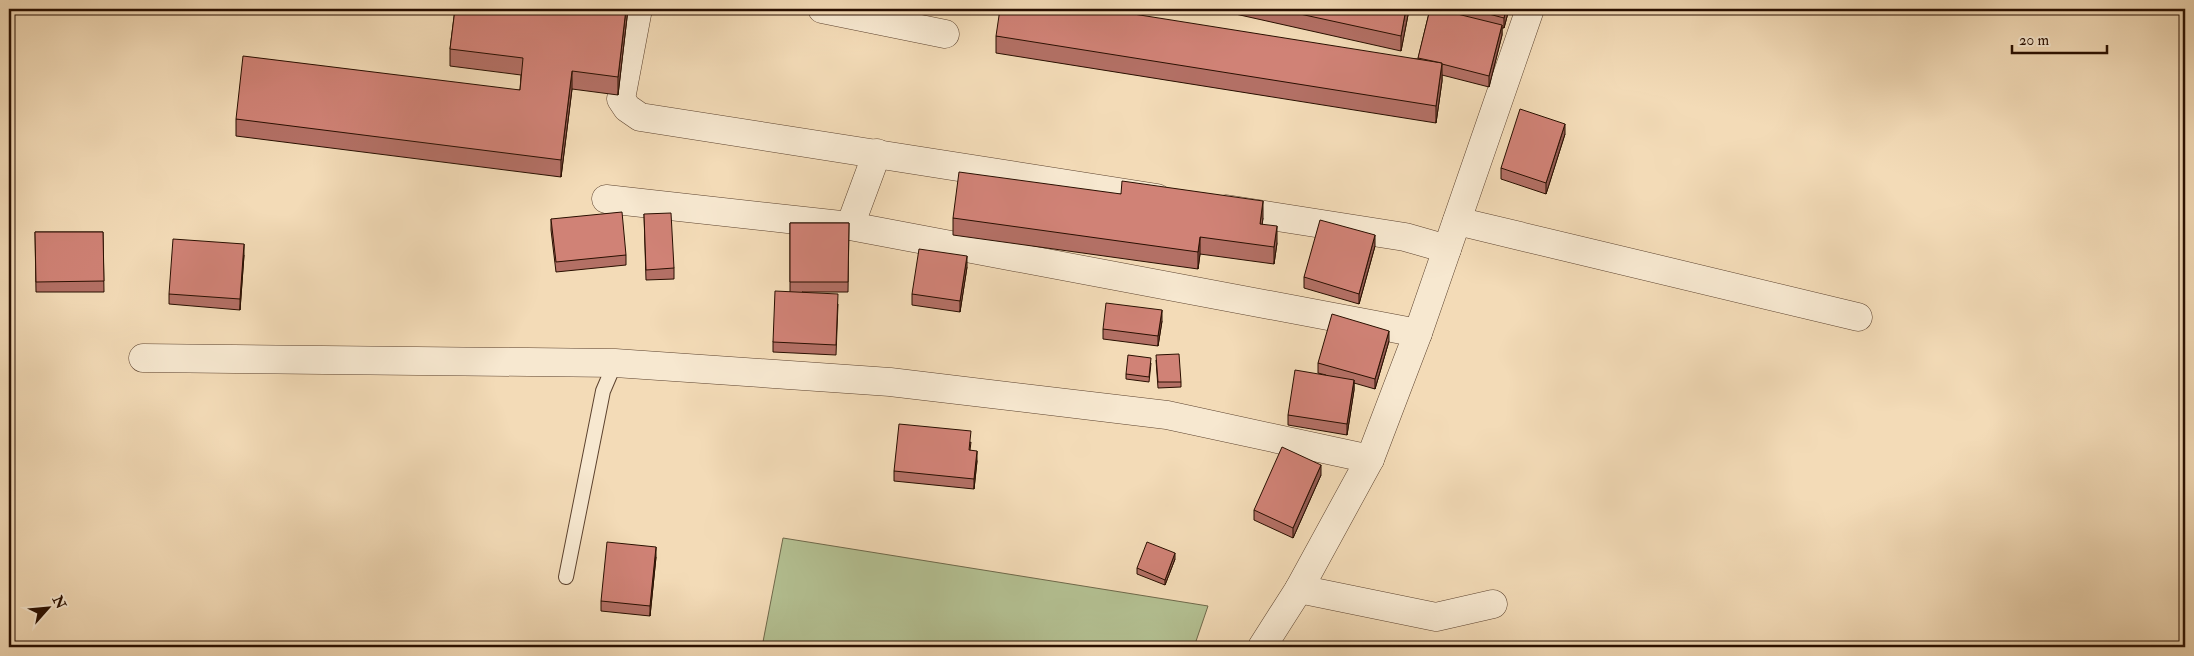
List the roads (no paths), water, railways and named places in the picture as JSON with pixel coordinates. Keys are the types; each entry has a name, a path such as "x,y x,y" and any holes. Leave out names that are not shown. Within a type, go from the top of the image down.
{"street":[{"path":"638,9 621,99 627,108 640,117 1405,237 1446,250"},
{"path":"822,9 945,34"},
{"path":"1262,647 1299,589 1370,460 1418,333 1530,9"},
{"path":"850,226 877,153"},
{"path":"606,199 850,226 1418,333"},
{"path":"1457,221 1858,317"},
{"path":"143,358 615,364 890,382 1167,415 1370,460"},
{"path":"1299,589 1436,617 1493,604"}],"lane":[{"path":"566,577 603,391 615,364"}]}
